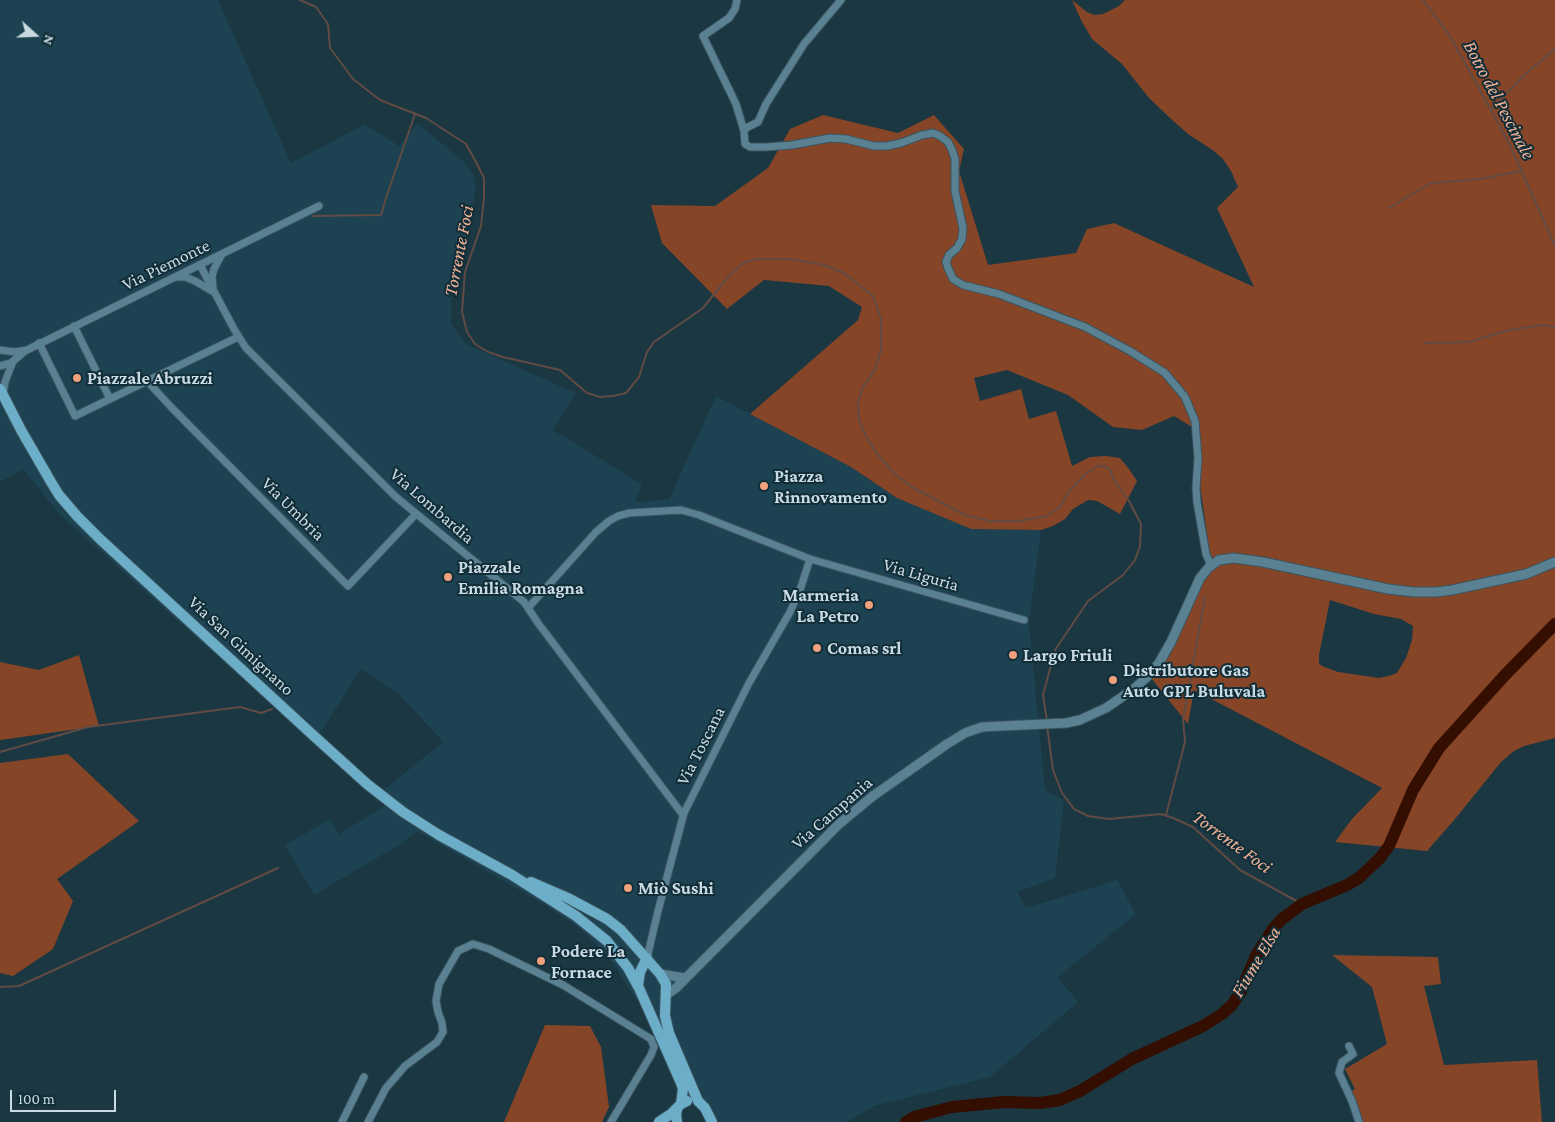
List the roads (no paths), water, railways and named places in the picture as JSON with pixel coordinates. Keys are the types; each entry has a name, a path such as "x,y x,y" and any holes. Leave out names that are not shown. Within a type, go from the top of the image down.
{"main road":[{"name":"Via San Gimignano","path":"1,392 57,492 77,516 100,540 314,736 385,799 430,830 512,875 576,916 601,936 621,958 638,986 681,1083 682,1092 676,1114 677,1122"},
{"name":"Via San Gimignano","path":"512,875 559,894 600,914 617,927 660,974 665,983 667,1027 698,1101 702,1104 706,1117 712,1122"},
{"path":"638,986 640,972 647,958"},
{"path":"643,997 656,1002 666,995"},
{"path":"659,1122 689,1100 698,1101"}],"street":[{"path":"737,0 735,9 729,18 703,36 736,104 744,131 745,144 750,147 772,146 830,138 846,139 874,146 887,146 901,144 922,135 933,134 940,136 948,142 955,159 955,190 963,228 962,239 957,248 949,255 946,262 953,279 963,285 999,294 1085,327 1130,351 1165,373 1185,397 1195,422 1198,458 1197,502 1206,554 1211,566 1222,559 1241,558 1388,588 1414,592 1436,592 1526,574 1555,562"},
{"path":"744,131 758,122 766,104 804,44 842,0"},
{"name":"Via Piemonte","path":"0,366 13,361 39,343 319,206"},
{"path":"214,293 212,277 222,254"},
{"name":"Via Lombardia","path":"200,265 238,337 246,348 380,482 416,514 522,600 683,816"},
{"name":"Via Lombardia","path":"176,277 196,280 214,293"},
{"path":"74,326 110,399"},
{"path":"39,343 75,416 238,337"},
{"name":"Via Piemonte","path":"0,350 14,352 27,350"},
{"path":"1,392 13,361"},
{"name":"Via Umbria","path":"147,381 170,407 348,586 416,514"},
{"path":"528,608 596,532 609,521 629,513 685,510 810,559"},
{"name":"Via Liguria","path":"810,559 1024,620"},
{"name":"Via Toscana","path":"647,958 683,816 749,684 790,612 803,582 810,559"},
{"name":"Via Campania","path":"666,995 676,988 834,829 873,796 933,753 965,733 976,729 989,726 1066,722 1084,718 1106,708 1130,692 1151,673 1168,647 1200,578 1211,566"},
{"path":"368,1122 386,1088 405,1066 437,1042 443,1032 436,1001 439,984 458,951 473,944 489,949 563,985 647,1036 654,1045 652,1055 611,1122"},
{"path":"660,974 685,978"},
{"path":"1349,1046 1353,1054 1342,1062 1340,1073 1359,1122"},
{"path":"342,1122 364,1077"}],"waterway":[{"name":"Torrente Foci","path":"300,0 316,7 328,24 330,48 353,79 380,100 426,118 466,144 477,164 484,178 484,197 481,226 465,272 462,312 467,332 475,344 488,352 560,370 587,393 600,397 626,393 639,377 647,352 654,342 703,308 728,277 743,263 757,259 789,259 824,265 844,273 873,296 881,319 881,350 875,369 863,387 858,401 859,420 878,455 896,475 914,488 965,515 990,521 1019,521 1047,516 1059,508 1068,493 1084,475 1098,466 1105,466 1110,470 1115,482 1129,501 1141,524 1140,546 1135,560 1123,575 1088,601 1055,650 1043,695 1047,721"},
{"name":"Botro del Pescinale","path":"1423,0 1450,36 1509,143 1555,246"},
{"path":"1491,110 1522,77 1555,49"},
{"path":"313,216 381,215 415,114"},
{"path":"1389,208 1431,183 1480,179 1521,171"},
{"path":"1425,343 1469,342 1509,330 1543,325 1555,327"},
{"path":"1166,815 1185,742 1183,719 1205,597"},
{"name":"Fiume Elsa","path":"906,1122 914,1117 952,1107 1004,1102 1040,1103 1060,1100 1080,1091 1132,1059 1203,1026 1222,1014 1232,1005 1240,993 1257,954 1273,929 1282,919 1302,904 1359,878 1380,858 1389,846 1413,790 1439,748 1505,675 1555,624"},
{"path":"0,752 88,727 240,707 261,713 272,709"},
{"name":"Torrente Foci","path":"1047,726 1053,770 1062,793 1074,809 1088,816 1109,819 1161,814 1173,818 1193,827 1240,870 1302,904"},
{"path":"0,987 19,986 278,868"}],"place":[{"name":"Piazzale Abruzzi","path":"77,378"},
{"name":"Piazza Rinnovamento","path":"764,486"},
{"name":"Piazzale Emilia Romagna","path":"448,577"},
{"name":"Marmeria La Petro","path":"869,605"},
{"name":"Comas srl","path":"817,648"},
{"name":"Largo Friuli","path":"1013,655"},
{"name":"Distributore Gas Auto GPL Buluvala","path":"1113,680"},
{"name":"Miò Sushi","path":"628,888"},
{"name":"Podere La Fornace","path":"541,961"}]}
